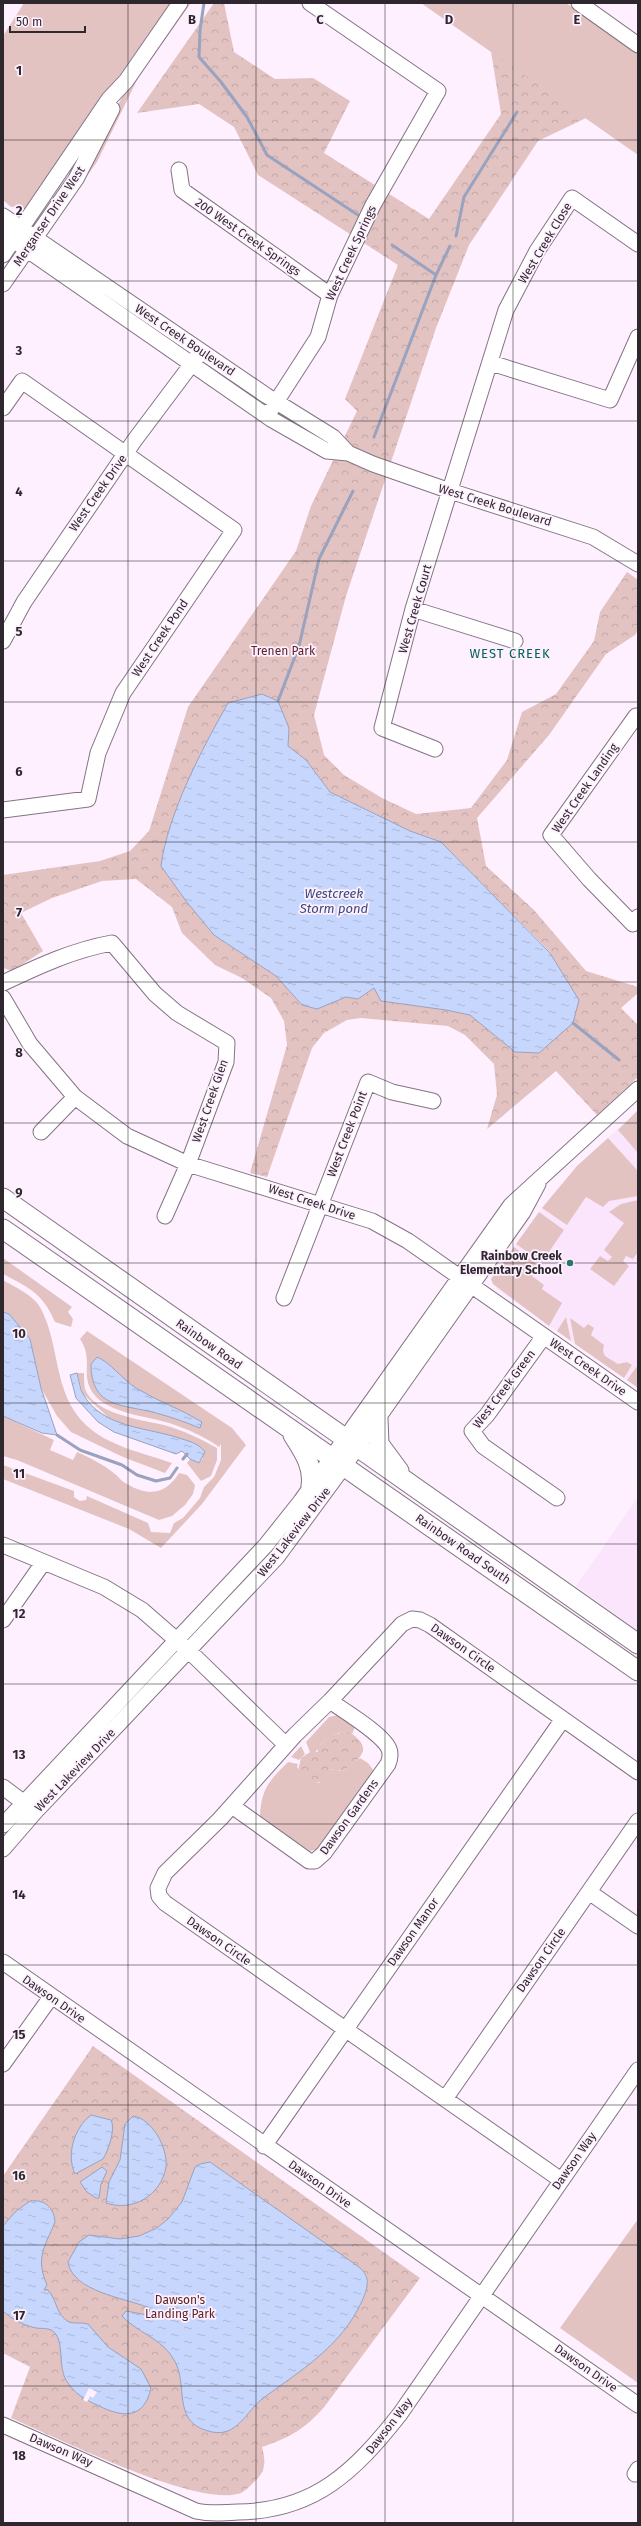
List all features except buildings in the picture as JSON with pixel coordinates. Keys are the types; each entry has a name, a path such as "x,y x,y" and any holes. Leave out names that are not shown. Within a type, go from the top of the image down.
{"main road":[{"name":"Rainbow Road","path":"3,1198 416,1490"},
{"name":"Rainbow Road","path":"3,1229 288,1427"},
{"path":"378,1419 379,1444 388,1458 416,1490"},
{"name":"Rainbow Road South","path":"288,1427 638,1671"},
{"path":"288,1427 307,1459 312,1474 311,1486"},
{"name":"Rainbow Road South","path":"416,1490 638,1644"}],"street":[{"name":"Merganser Drive West","path":"3,284 76,179 126,81 180,3"},
{"name":"West Creek Springs","path":"267,416 318,337 330,295 376,199 438,91 310,3"},
{"path":"579,3 638,45"},
{"name":"Merganser Drive West","path":"3,255 13,234 109,99 126,81"},
{"name":"200 West Creek Springs","path":"178,170 182,190 330,295"},
{"name":"West Creek Close","path":"450,491 492,363 506,310 537,251 572,198 638,244"},
{"name":"West Creek Boulevard","path":"3,216 13,234 32,244 201,351 276,402 333,437 348,453"},
{"name":"West Creek Boulevard","path":"32,244 192,365 267,416 327,451 348,453 378,466 450,491 592,537 638,564"},
{"path":"492,363 610,400 638,337"},
{"name":"West Creek Drive","path":"3,641 24,602 126,454 201,351"},
{"path":"3,408 22,382 126,454"},
{"name":"West Creek Pond","path":"3,810 88,799 98,753 123,693 234,530 126,454"},
{"name":"West Creek Court","path":"435,749 382,728 413,609 450,491"},
{"path":"413,609 515,641"},
{"name":"West Creek Landing","path":"638,717 636,716 551,835 589,879 633,924 638,917"},
{"name":"West Creek Glen","path":"3,983 54,959 87,947 112,943 155,994 177,1013 227,1044 226,1062 188,1164"},
{"name":"West Creek Drive","path":"3,998 30,1044 75,1097 128,1136 188,1164 372,1221 408,1241 638,1402"},
{"name":"West Creek Point","path":"320,1205 368,1082 392,1092 433,1101"},
{"name":"West Lakeview Drive","path":"183,1645 277,1558 350,1444 465,1281 523,1212 541,1180 638,1089"},
{"path":"41,1132 75,1097"},
{"path":"165,1216 188,1164"},
{"path":"284,1298 320,1205"},
{"name":"West Lakeview Drive","path":"350,1444 378,1419 465,1281"},
{"name":"West Creek Green","path":"544,1336 487,1415 472,1431 483,1446 557,1498"},
{"name":"West Lakeview Drive","path":"3,1849 30,1807 183,1645 266,1545 311,1486 338,1462"},
{"path":"3,1545 122,1596 183,1645 286,1745"},
{"path":"3,1620 43,1563"},
{"name":"Dawson Circle","path":"561,2180 165,1903 159,1896 158,1888 166,1873 232,1806 286,1745 330,1701 395,1630 412,1619 430,1625 638,1772"},
{"name":"Dawson Gardens","path":"232,1806 311,1862 318,1860 324,1854 388,1764 390,1756 388,1747 381,1738 330,1701"},
{"name":"Dawson Manor","path":"264,2146 562,1719"},
{"path":"3,1787 30,1807"},
{"name":"West Lakeview Drive","path":"3,1825 30,1807"},
{"name":"Dawson Circle","path":"445,2099 638,1821"},
{"path":"589,1892 638,1926"},
{"name":"Dawson Drive","path":"3,1962 264,2146 638,2404"},
{"path":"3,2064 51,1997"},
{"name":"Dawson Way","path":"3,2425 196,2511 205,2518 257,2512 283,2507 311,2498 340,2479 370,2452 400,2414 638,2070"}],"shaded area":[{"name":"Rainbow Creek Elementary School","path":"622,1125 638,1140 638,1388 497,1289 491,1279 549,1199 577,1166"},
{"path":"638,1497 638,1632 576,1586"}],"green space":[{"path":"24,3 170,3 26,210 20,206 11,207 3,200 3,36"},
{"path":"187,3 191,3 138,78 97,162 76,191 123,95"},
{"name":"Trenen Park","path":"214,3 224,3 234,52 275,79 313,78 350,101 324,153 429,219 501,114 491,51 586,118 538,141 469,245 436,328 346,596 314,715 324,755 344,775 382,798 416,814 471,808 507,760 522,712 556,694 594,641 600,612 627,572 638,580 638,630 635,635 606,654 549,735 477,818 486,866 534,910 586,971 638,987 638,993 621,1008 638,1025 638,1077 597,1115 556,1071 487,1129 497,1095 494,1064 465,1035 448,1026 361,1018 347,1020 324,1033 312,1048 267,1177 250,1173 287,1045 284,1021 271,998 242,978 215,965 182,933 172,907 136,879 102,881 52,898 21,913 43,951 12,971 3,968 3,875 100,861 130,851 149,831 188,707 296,551 311,506 357,411 345,399 398,265 258,175 234,127 199,104 137,113","holes":["289,728 288,746 306,760 330,792 410,831 441,842 551,953 539,1053 515,1052 470,1015 374,988 358,999 346,997 317,1008 302,1005 276,976 214,935 186,901 164,846 202,750"]},
{"path":"421,3 566,3 638,52 638,155"},
{"path":"638,1110 638,1153 618,1130"},
{"path":"608,1138 638,1171 638,1196 609,1201 603,1207 586,1197 567,1225 542,1208 577,1166"},
{"path":"638,1200 638,1252 633,1259 626,1256 623,1261 629,1266 614,1286 590,1269 600,1256 608,1261 612,1257 604,1250 624,1223 609,1212 621,1204"},
{"path":"539,1212 564,1230 542,1262 516,1244"},
{"path":"514,1247 539,1266 532,1276 544,1285 542,1289 562,1303 549,1326 493,1284 491,1279"},
{"path":"3,1258 72,1307 68,1312 73,1319 71,1327 55,1322 46,1305 35,1293 21,1283 3,1274"},
{"path":"3,1280 28,1295 40,1307 47,1322 62,1384 67,1398 75,1412 86,1425 115,1444 172,1463 165,1473 123,1457 71,1432 57,1416 41,1388 30,1339 9,1314 3,1312"},
{"path":"566,1317 571,1341 557,1331"},
{"path":"570,1318 584,1328 588,1324 594,1328 591,1335 604,1345 603,1351 605,1356 618,1364 627,1362 632,1365 624,1378 575,1344"},
{"path":"87,1331 232,1428 246,1445 202,1504 161,1548 129,1529 3,1479 3,1465 74,1491 74,1497 80,1501 86,1500 87,1496 148,1523 151,1532 170,1533 174,1523 183,1518 200,1498 204,1487 214,1477 221,1460 221,1444 219,1447 201,1436 169,1423 114,1408 104,1403 96,1396 90,1388 88,1382 86,1352 80,1339"},
{"path":"638,1365 638,1388 627,1380"},
{"path":"77,1373 84,1373 85,1389 90,1398 108,1410 132,1418 171,1427 217,1448 217,1460 211,1476 201,1481 187,1463 190,1459 199,1463 203,1458 152,1431 130,1427 109,1418 83,1394"},
{"path":"3,1416 54,1440 50,1450 73,1460 77,1452 82,1454 102,1465 124,1482 135,1488 150,1492 163,1489 174,1480 179,1473 187,1475 195,1485 193,1494 185,1505 172,1516 159,1520 17,1460 3,1456"},
{"path":"338,1715 355,1727 352,1734 342,1733 331,1736 322,1743 316,1752 310,1752 306,1742 329,1717"},
{"path":"345,1732 354,1735 362,1744 363,1749 360,1757 343,1771 329,1769 327,1775 323,1779 314,1784 304,1781 300,1777 298,1771 301,1758 310,1752 318,1752 317,1748 329,1736"},
{"path":"301,1746 305,1754 299,1760 291,1757"},
{"path":"360,1758 368,1763 374,1771 320,1849 310,1851 260,1817 262,1799 267,1786 288,1762 298,1764 297,1767 309,1783 319,1783 329,1769 343,1771"},
{"name":"Dawson's Landing Park","path":"93,2046 420,2278 318,2414 311,2421 289,2436 262,2447 264,2466 261,2474 244,2491 237,2494 216,2495 189,2490 158,2480 124,2468 11,2418 30,2367 3,2353 3,2176"},
{"path":"638,2219 638,2383 560,2328"}],"water":[{"name":"Westcreek Storm pond","path":"262,694 278,701 289,728 288,746 306,760 330,792 410,831 441,842 550,953 579,1000 573,1023 539,1053 515,1052 470,1015 446,1010 381,1001 374,988 358,999 346,997 317,1009 302,1005 276,976 214,935 186,901 161,866 165,846 178,803 197,761 228,703"},
{"path":"3,1312 9,1314 30,1339 41,1388 57,1435 42,1433 3,1416"},
{"path":"97,1357 102,1359 136,1388 202,1422 200,1428 162,1415 111,1402 103,1397 92,1379 91,1364"},
{"path":"77,1373 83,1394 102,1414 128,1425 169,1435 195,1444 205,1452 199,1463 190,1459 182,1451 176,1454 114,1432 98,1422 76,1398 70,1375"},
{"path":"91,2115 111,2120 113,2129 111,2140 103,2159 75,2174 71,2159 73,2142 80,2127"},
{"path":"133,2116 140,2118 147,2123 158,2136 162,2144 166,2160 166,2167 163,2177 152,2194 144,2199 126,2205 106,2203 109,2182 120,2160 125,2124"},
{"path":"210,2162 359,2267 367,2278 367,2287 362,2301 343,2332 331,2345 319,2356 256,2404 235,2427 221,2433 200,2428 191,2422 186,2414 180,2376 172,2357 160,2343 122,2316 126,2311 147,2315 150,2310 147,2307 89,2287 79,2280 72,2272 68,2262 79,2242 89,2235 120,2239 139,2236 157,2228 168,2219 182,2202 195,2167 200,2164"},
{"path":"102,2167 107,2171 101,2184 99,2198 96,2198 87,2192 80,2182"},
{"path":"30,2201 40,2201 47,2205 53,2212 55,2222 43,2252 42,2267 47,2285 44,2290 48,2290 51,2294 59,2311 65,2319 71,2323 88,2324 108,2347 141,2369 151,2388 148,2398 143,2406 132,2413 117,2413 108,2410 81,2396 69,2385 66,2380 62,2369 58,2337 55,2333 47,2329 35,2328 24,2324 13,2319 3,2311 3,2226 15,2212"}],"pier":[{"path":"89,2388 97,2392 93,2398 90,2396 87,2402 83,2400"}],"waterway":[{"path":"204,3 200,30 199,57 221,82 247,117 267,155 358,215"},
{"path":"456,236 464,197 517,112"},
{"path":"392,245 436,275"},
{"path":"374,437 436,275 450,246"},
{"path":"278,701 299,646 319,559 353,491"},
{"path":"573,1023 619,1060"},
{"path":"57,1435 80,1450 122,1465 137,1475 156,1481 170,1478 177,1468"},
{"path":"183,1459 187,1454"}],"place":[{"name":"Rainbow Creek Elementary School","path":"570,1263"}],"district":[{"name":"WEST CREEK","path":"510,653"}]}
